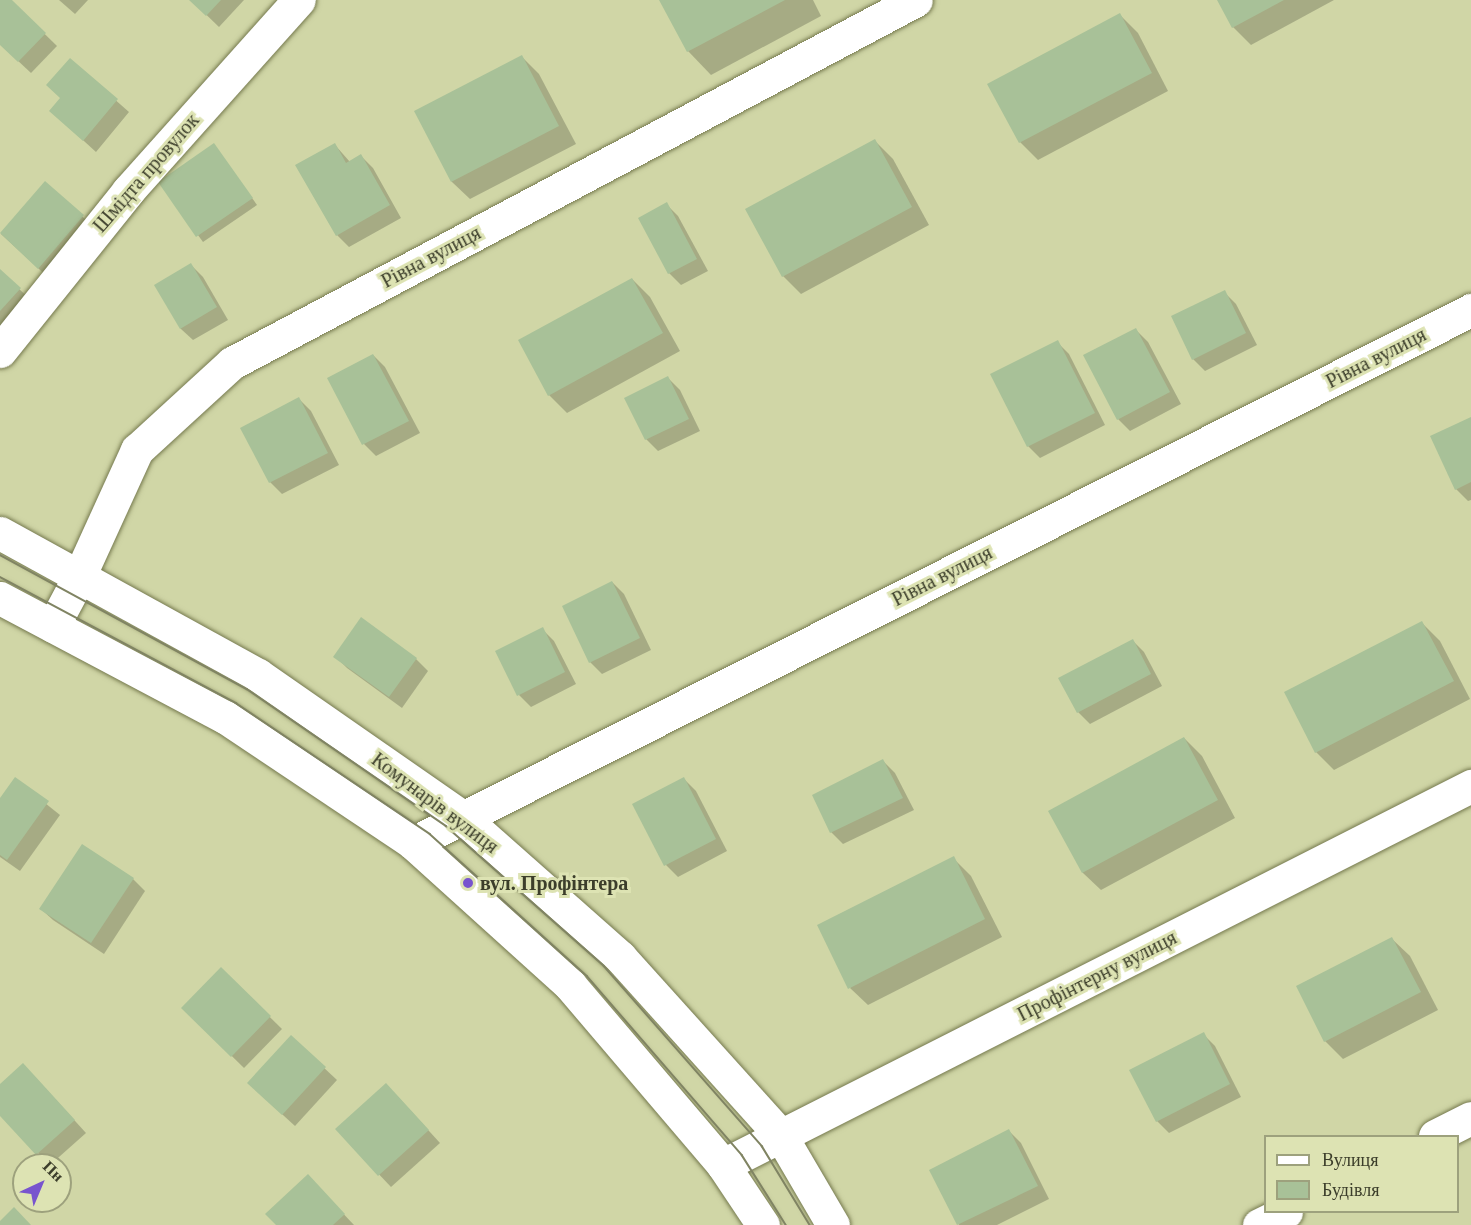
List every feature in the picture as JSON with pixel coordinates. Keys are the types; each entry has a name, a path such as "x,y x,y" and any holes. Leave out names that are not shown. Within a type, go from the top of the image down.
{"street":[{"name":"Шмідта провулок","path":"0,351 128,191 299,0"},
{"name":"Рівна вулиця","path":"53,626 79,577 137,450 232,363 916,0"},
{"name":"Рівна вулиця","path":"413,843 1471,310"},
{"name":"Комунарів вулиця","path":"0,533 258,675 462,817 620,957 781,1136 833,1225"},
{"path":"0,598 225,717 413,843 570,985 723,1165 763,1225"},
{"name":"Профінтерну вулиця","path":"723,1165 1471,786"},
{"path":"1439,1135 1471,1118"},
{"path":"1259,1225 1284,1213"}],"building":[{"path":"0,0 12,0 46,33 18,62 0,45"},
{"path":"189,0 221,0 206,16"},
{"path":"659,0 785,0 687,52"},
{"path":"1217,0 1284,0 1232,28"},
{"path":"1120,13 1152,73 1019,143 987,84"},
{"path":"522,55 559,126 451,182 414,111"},
{"path":"70,58 118,99 83,141 49,111 60,98 46,85"},
{"path":"875,139 912,207 782,277 745,209"},
{"path":"214,143 253,198 196,237 158,182"},
{"path":"335,143 346,163 361,154 390,205 336,236 295,165"},
{"path":"45,181 84,215 38,269 0,233"},
{"path":"667,202 697,259 668,274 638,218"},
{"path":"191,263 217,307 180,329 154,285"},
{"path":"0,269 21,288 0,311"},
{"path":"632,278 663,333 548,396 518,340"},
{"path":"1225,290 1246,333 1192,360 1171,316"},
{"path":"1136,328 1170,392 1117,420 1083,355"},
{"path":"1058,340 1095,413 1027,447 990,374"},
{"path":"373,354 409,421 362,445 327,378"},
{"path":"668,376 689,419 645,440 624,398"},
{"path":"299,397 328,453 269,483 240,428"},
{"path":"1471,417 1471,482 1455,490 1430,436"},
{"path":"612,581 640,638 589,663 562,606"},
{"path":"361,617 417,658 389,697 333,657"},
{"path":"1422,621 1454,681 1315,753 1284,692"},
{"path":"543,627 565,672 517,696 495,651"},
{"path":"1133,639 1151,674 1077,713 1058,678"},
{"path":"1184,737 1218,800 1082,873 1048,811"},
{"path":"883,759 903,798 830,833 812,795"},
{"path":"15,777 49,801 7,860 0,855 0,798"},
{"path":"684,777 716,839 664,866 632,804"},
{"path":"82,844 134,878 91,943 39,909"},
{"path":"954,856 985,919 848,989 817,925"},
{"path":"1392,937 1421,992 1324,1042 1296,986"},
{"path":"221,967 271,1016 231,1057 181,1008"},
{"path":"1204,1032 1230,1084 1156,1122 1129,1070"},
{"path":"291,1035 326,1067 282,1115 247,1083"},
{"path":"23,1063 75,1120 38,1153 34,1153 0,1116 0,1084"},
{"path":"386,1083 429,1130 378,1176 335,1129"},
{"path":"1009,1129 1038,1186 957,1225 929,1170"},
{"path":"308,1174 345,1214 333,1225 276,1225 265,1214"},
{"path":"12,1209 12,1213 20,1213 31,1225 0,1225 0,1221"}],"tram line":[{"path":"0,555 247,689 446,826 604,966 762,1146 810,1225"},
{"path":"0,577 236,703 430,834 587,976 742,1155 786,1225"}],"place":[{"name":"вул. Профінтера","path":"468,883"}]}
